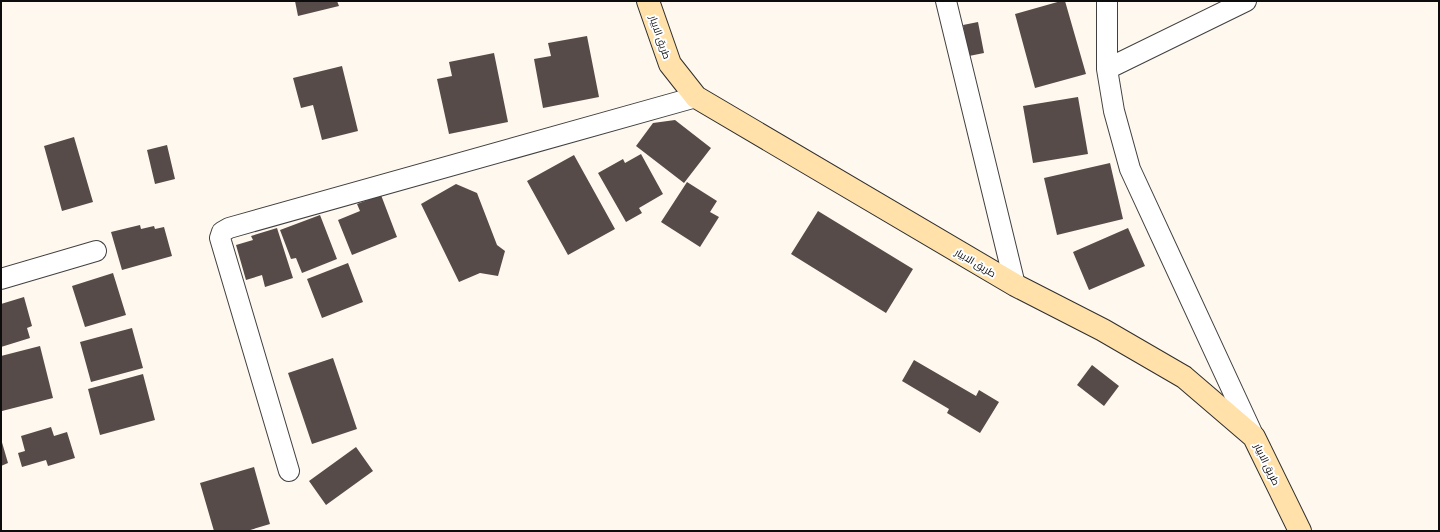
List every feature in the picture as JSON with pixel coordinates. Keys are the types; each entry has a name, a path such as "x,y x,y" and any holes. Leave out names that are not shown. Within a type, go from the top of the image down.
{"main road":[{"name":"طريق الابيار","path":"648,1 670,64 696,97 1015,285 1103,330 1184,377 1254,437 1300,531"}],"street":[{"path":"946,1 1015,285"},
{"path":"1107,1 1107,69 1114,111 1130,169 1254,437"},
{"path":"1107,69 1246,1"},
{"path":"289,471 220,238 222,232 229,228 696,97"},
{"path":"1,279 96,251"}],"building":[{"path":"295,1 337,1 339,6 298,16"},
{"path":"1065,1 1086,74 1035,88 1015,14"},
{"path":"978,22 984,53 969,56 963,25"},
{"path":"587,36 599,97 543,108 534,59 551,56 548,43"},
{"path":"494,53 508,122 449,134 437,79 452,76 449,62"},
{"path":"342,66 358,131 322,140 313,105 301,108 293,78"},
{"path":"1078,97 1088,154 1033,163 1023,106"},
{"path":"675,120 711,148 684,183 636,146 653,123"},
{"path":"74,137 93,202 62,211 44,146"},
{"path":"167,145 175,179 155,184 147,150"},
{"path":"641,154 663,194 639,208 642,213 626,222 598,173 623,159 625,163"},
{"path":"574,155 615,229 568,255 527,181"},
{"path":"1110,163 1123,219 1057,235 1044,178"},
{"path":"687,182 717,201 710,212 719,217 700,247 661,222"},
{"path":"456,184 477,193 497,245 505,251 498,276 480,273 459,282 421,204"},
{"path":"381,195 397,237 352,255 338,220 360,211 357,204"},
{"path":"818,211 913,269 886,313 791,254"},
{"path":"320,215 337,259 302,273 296,258 291,259 280,230"},
{"path":"140,225 141,229 154,226 155,229 164,227 172,256 122,270 111,232"},
{"path":"277,228 293,278 265,287 262,275 246,280 236,245 253,240 251,236"},
{"path":"1128,228 1145,266 1089,290 1073,252"},
{"path":"348,263 363,302 322,318 307,279"},
{"path":"113,273 126,315 85,327 72,286"},
{"path":"24,297 32,326 27,328 30,338 1,347 1,304"},
{"path":"132,328 143,368 91,382 80,342"},
{"path":"40,346 53,398 2,411 1,356"},
{"path":"333,358 357,429 312,444 288,373"},
{"path":"914,360 976,396 979,390 999,402 980,433 947,413 949,409 902,381"},
{"path":"1092,365 1119,386 1104,406 1077,385"},
{"path":"143,374 155,420 100,435 88,389"},
{"path":"51,427 54,436 67,432 75,458 48,466 46,460 22,467 18,453 25,451 21,436"},
{"path":"1,439 8,463 1,466"},
{"path":"356,447 373,471 326,505 309,481"},
{"path":"254,467 270,524 247,531 214,531 200,483"}]}
